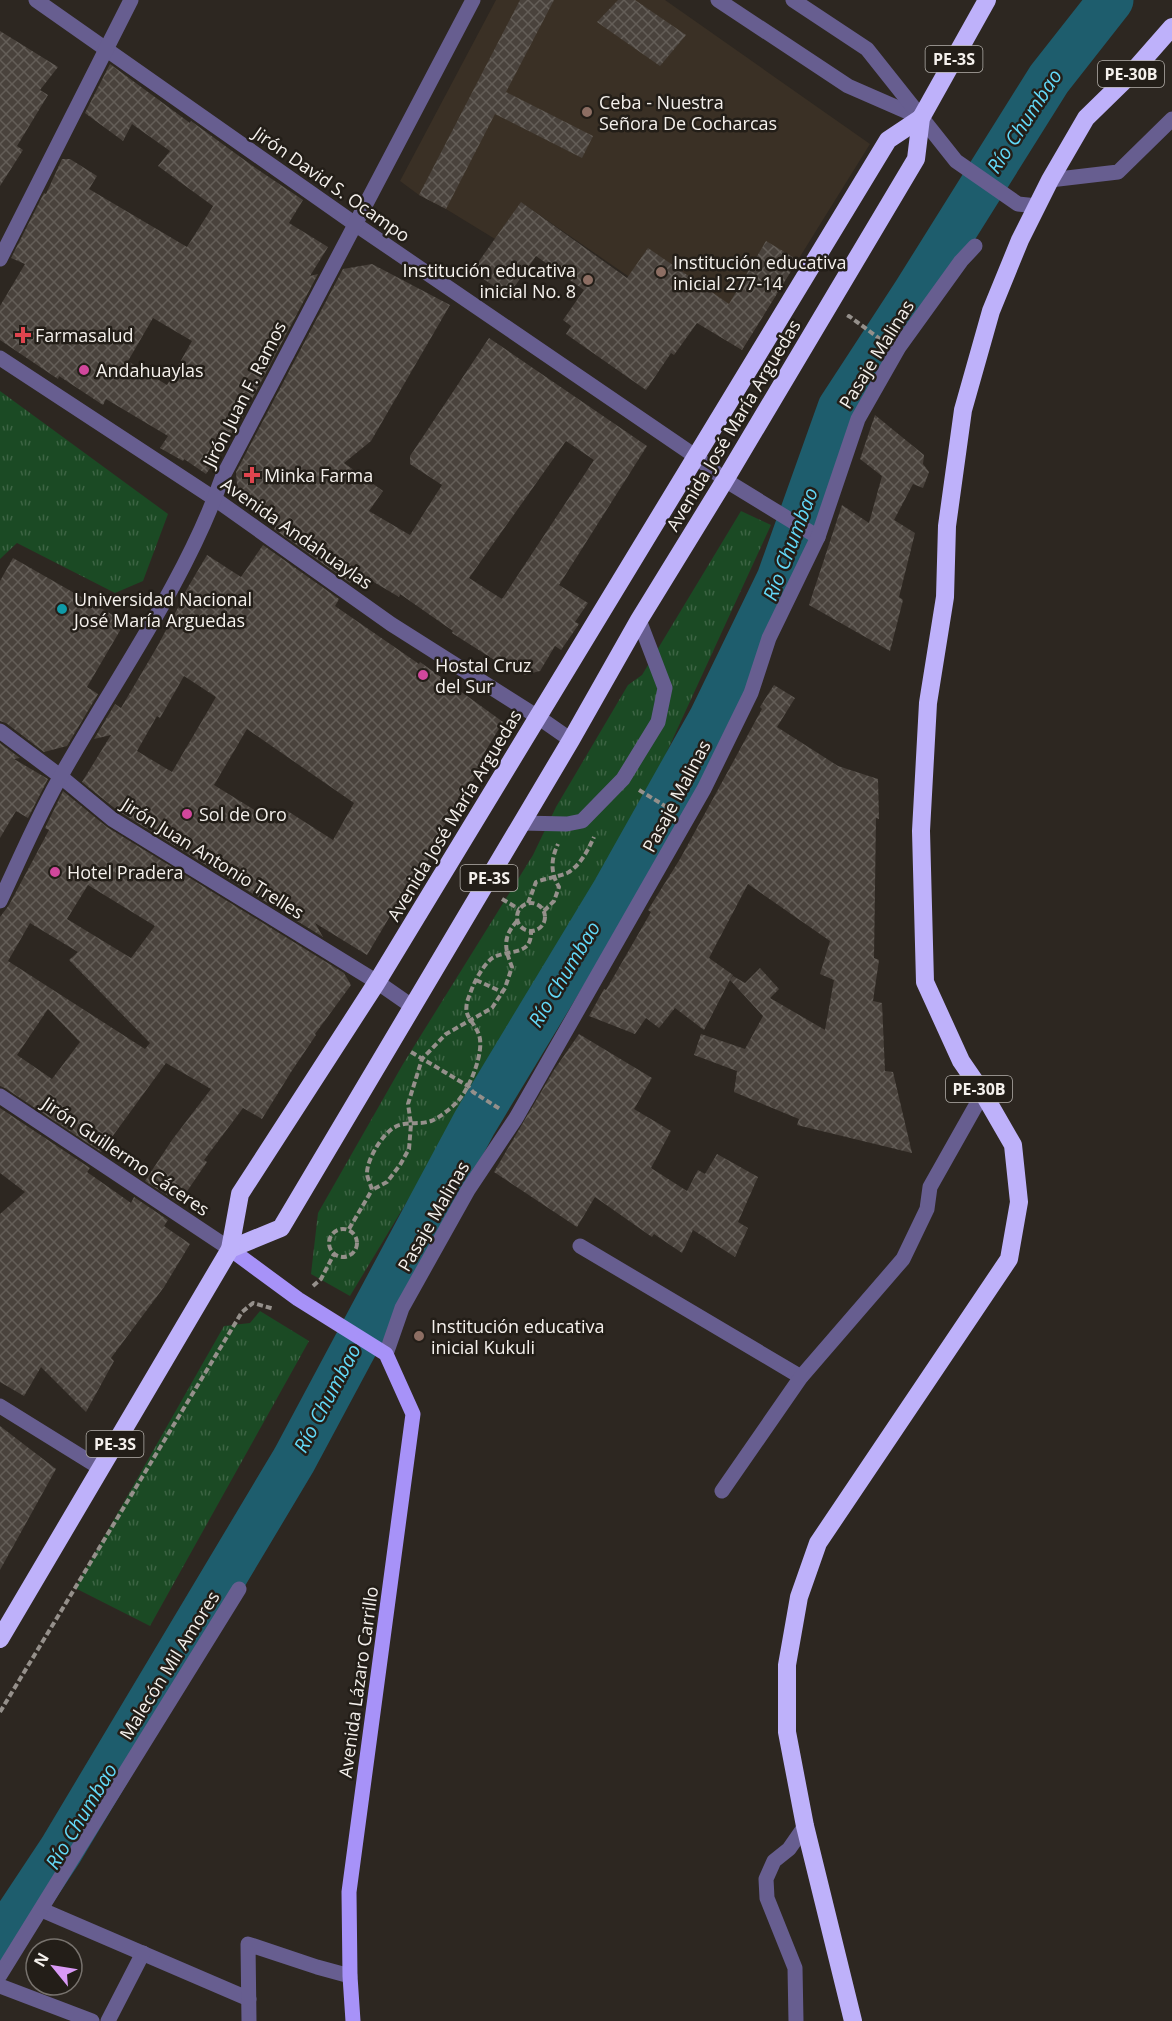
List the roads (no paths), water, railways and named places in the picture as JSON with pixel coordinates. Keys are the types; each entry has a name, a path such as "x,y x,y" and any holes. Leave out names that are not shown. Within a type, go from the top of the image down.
{"highway":[{"name":"PE-3S","path":"921,118 987,0"},
{"name":"PE-30B","path":"853,2021 805,1826 787,1732 787,1665 800,1597 818,1543 1009,1259 1019,1202 1013,1145 961,1061 925,982 921,831 928,703 945,597 947,526 963,410 992,311 1020,240 1050,180 1086,118 1129,76 1172,27"},
{"name":"Avenida José María Arguedas","path":"230,1249 240,1194 377,982 888,140 921,118"},
{"name":"Avenida José María Arguedas","path":"230,1249 281,1228 571,740 639,620 916,159 921,118"},
{"name":"PE-3S","path":"0,1639 230,1249"}],"main road":[{"path":"230,1249 298,1299 382,1351"},
{"name":"Avenida Lázaro Carrillo","path":"353,2021 350,1976 350,1892 413,1414 382,1351"}],"street":[{"name":"Jirón David S. Ocampo","path":"36,0 356,224 695,456 725,480 815,535"},
{"path":"0,259 131,0"},
{"name":"Jirón Juan F. Ramos","path":"0,902 60,776 187,561 215,499 222,477 473,0"},
{"path":"718,0 848,86 921,118"},
{"path":"793,0 867,49 956,161 1018,204 1037,206"},
{"path":"1050,180 1118,172 1172,119"},
{"name":"Pasaje Malinas","path":"382,1351 402,1308 468,1190 522,1107 704,789 751,693 769,638 815,535 858,419 899,347 961,261 975,246"},
{"name":"Avenida Andahuaylas","path":"0,358 215,499 391,624 571,740"},
{"path":"522,823 567,824 582,821 623,780 658,722 665,688 639,620"},
{"name":"Jirón Juan Antonio Trelles","path":"0,731 112,819 377,982 413,1007"},
{"path":"722,1491 801,1377 903,1259 927,1209 930,1187 982,1093"},
{"name":"Jirón Guillermo Cáceres","path":"0,1096 230,1249"},
{"path":"580,1246 801,1377"},
{"path":"0,1406 100,1468"},
{"name":"Malecón Mil Amores","path":"0,1975 239,1589"},
{"path":"796,2021 795,1968 767,1898 766,1879 774,1862 789,1849 805,1826"},
{"path":"42,1910 249,2000"},
{"path":"249,2021 248,1944 350,1976"},
{"path":"108,2021 143,1953"},
{"path":"0,1986 92,2021"}],"waterway":[{"name":"Río Chumbao","path":"0,1942 61,1850 294,1460 475,1122 615,890 711,719 779,579 840,408 1049,79 1111,0"}],"place":[{"name":"Ceba - Nuestra Señora De Cocharcas","path":"587,112"},
{"name":"Institución educativa inicial 277-14","path":"661,272"},
{"name":"Institución educativa inicial No. 8","path":"588,280"},
{"name":"Farmasalud","path":"23,335"},
{"name":"Andahuaylas","path":"84,370"},
{"name":"Minka Farma","path":"252,475"},
{"name":"Universidad Nacional José María Arguedas","path":"62,609"},
{"name":"Hostal Cruz del Sur","path":"423,675"},
{"name":"Sol de Oro","path":"187,814"},
{"name":"Hotel Pradera","path":"55,872"},
{"name":"Institución educativa inicial Kukuli","path":"419,1336"}]}
